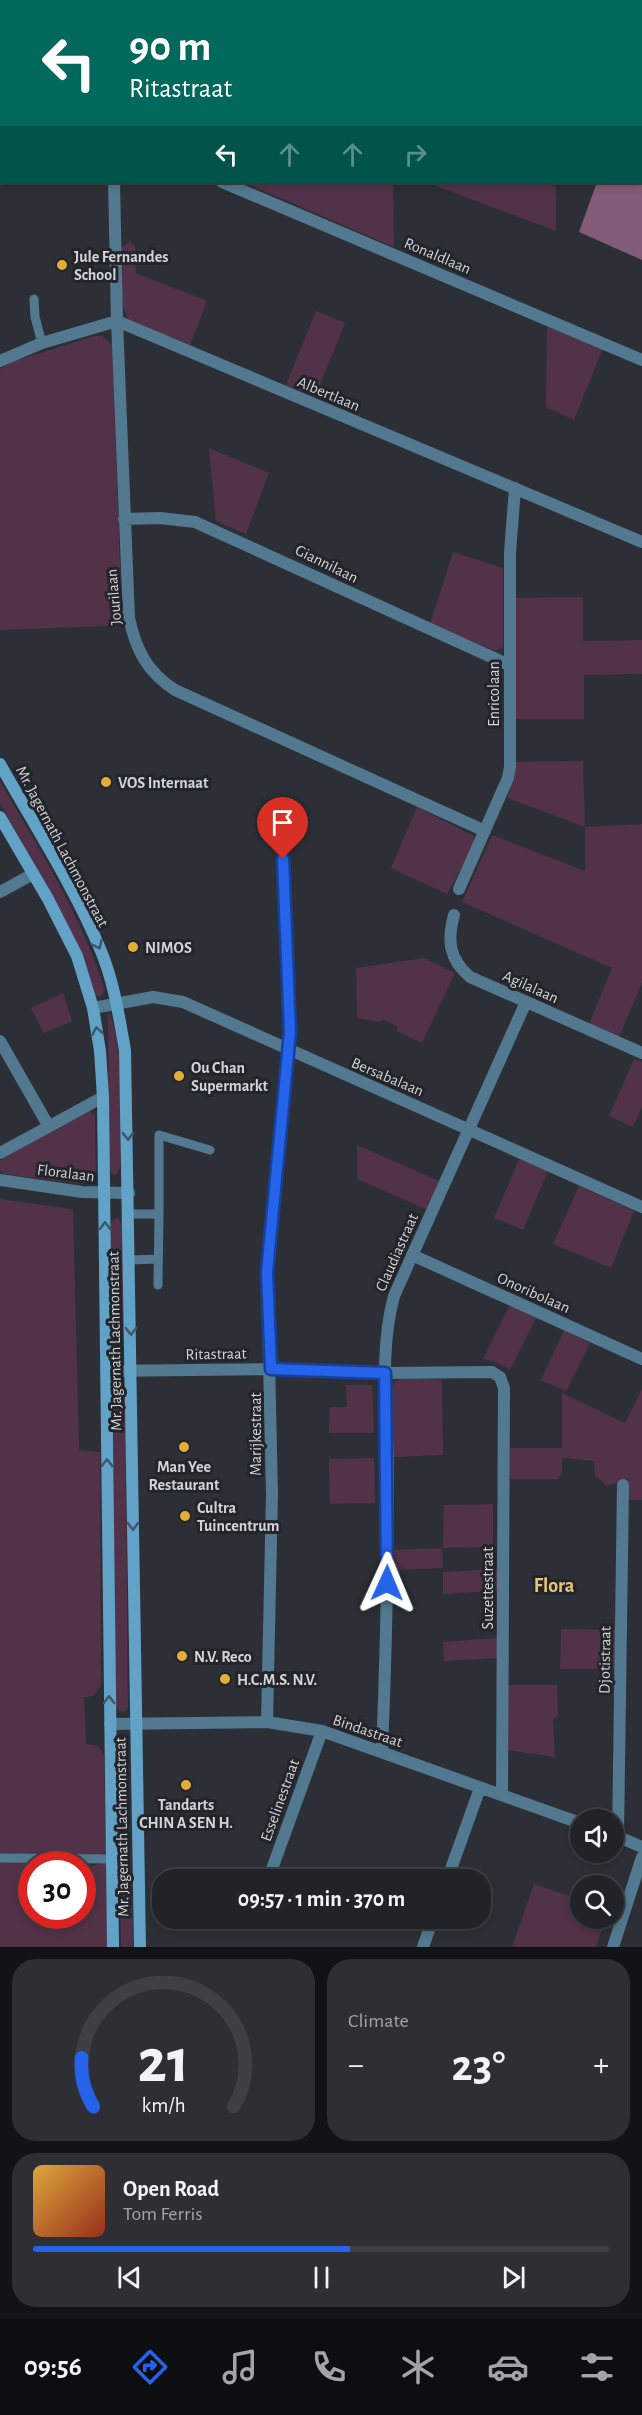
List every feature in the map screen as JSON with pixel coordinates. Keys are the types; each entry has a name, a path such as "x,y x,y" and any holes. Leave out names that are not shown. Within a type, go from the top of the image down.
{"main road":[{"name":"Mr. Jagernath Lachmonstraat","path":"0,764 87,921 102,953 116,1004 125,1050 140,1947"},
{"name":"Mr. Jagernath Lachmonstraat","path":"0,817 77,956 93,1008 100,1051 103,1097 113,1947"}],"street":[{"name":"Jourilaan","path":"114,183 129,618 133,637 146,665 164,683 175,690 485,831"},
{"name":"Ronaldlaan","path":"224,183 642,360"},
{"path":"0,361 42,343 117,321"},
{"name":"Albertlaan","path":"117,321 642,542"},
{"name":"Enricolaan","path":"459,889 508,778 510,767 510,553 515,488"},
{"name":"Giannilaan","path":"124,519 160,518 195,522 509,664"},
{"name":"Marijkestraat","path":"267,1722 272,1494 271,1369 267,1272 288,1051 283,859"},
{"path":"0,892 33,874"},
{"name":"Agilalaan","path":"454,915 450,940 456,966 470,977 642,1053"},
{"name":"Bersabalaan","path":"93,1008 153,997 183,1002 288,1051 642,1206"},
{"name":"Claudiastraat","path":"382,1751 388,1563 385,1373 388,1317 394,1296 526,1002"},
{"path":"0,1041 48,1125"},
{"path":"0,1153 103,1097"},
{"name":"Floralaan","path":"0,1180 82,1192 129,1193"},
{"name":"Onoribolaan","path":"412,1255 642,1359"},
{"name":"Ritastraat","path":"106,1371 271,1369 385,1373 492,1372 503,1381"},
{"name":"Suzettestraat","path":"502,1796 503,1381"},
{"name":"Djotistraat","path":"616,1809 622,1485"},
{"name":"Bindastraat","path":"110,1724 267,1722 322,1731 570,1820"},
{"name":"Esselinestraat","path":"272,1869 322,1731"},
{"path":"451,1869 480,1788"},
{"path":"624,1839 642,1847"},
{"path":"614,1947 642,1857"},
{"path":"423,1947 429,1929"}],"lane":[{"path":"34,299 35,318 42,343"},
{"path":"158,1285 158,1137 161,1135 210,1150"},
{"path":"129,1214 159,1214"},
{"path":"130,1260 158,1259"},
{"path":"0,1858 112,1858"}],"shaded area":[{"path":"245,183 393,183 394,247"},
{"path":"436,183 556,183 556,231 436,186"},
{"path":"597,183 642,183 642,260 579,232"},
{"path":"130,241 135,247 136,273 207,301 190,345 130,321 123,306 121,248"},
{"path":"316,311 345,323 315,397 286,385"},
{"path":"547,323 603,348 574,420 546,407"},
{"path":"94,336 102,336 112,345 122,620 109,626 0,630 0,369 12,362"},
{"path":"209,448 269,473 246,534 216,521"},
{"path":"453,552 503,568 503,647 495,651 430,624"},
{"path":"583,597 583,641 642,640 642,674 584,675 584,719 516,719 515,598"},
{"path":"583,761 585,827 507,798 514,780 515,762"},
{"path":"0,781 72,909 105,990 101,997 95,995 55,902 0,803"},
{"path":"417,807 474,836 474,845 447,894 391,868"},
{"path":"642,824 642,983 619,1037 589,1024 612,968 462,902 492,835 585,871 585,827"},
{"path":"424,958 455,973 422,1043 397,1031 398,1027 384,1020 379,1022 357,1018 356,968"},
{"path":"63,993 72,1021 44,1033 31,1008"},
{"path":"108,1011 117,1043 120,1065 120,1168 116,1175 112,1174 109,1169"},
{"path":"634,1059 642,1062 642,1107 633,1127 609,1116"},
{"path":"88,1109 95,1116 96,1169 89,1180 82,1184 4,1174 0,1171 0,1161 5,1156"},
{"path":"357,1145 439,1181 428,1210 357,1179"},
{"path":"519,1159 548,1171 523,1230 494,1218"},
{"path":"579,1186 634,1211 611,1268 553,1244"},
{"path":"0,1199 73,1209 79,1450 100,1452 101,1685 94,1696 84,1697 86,1744 98,1746 104,1755 106,1851 103,1855 96,1856 96,1851 18,1851 18,1929 96,1929 96,1865 106,1862 108,1947 0,1947"},
{"path":"118,1217 123,1226 124,1341 120,1350 114,1350 110,1232 112,1220"},
{"path":"510,1305 536,1318 510,1370 496,1362 483,1359"},
{"path":"564,1330 590,1343 566,1391 541,1380"},
{"path":"403,1378 442,1380 443,1455 393,1457 390,1392 394,1382"},
{"path":"346,1385 372,1385 374,1433 329,1433 330,1407 347,1407"},
{"path":"119,1389 125,1395 128,1707 124,1713 118,1710 115,1699 113,1397"},
{"path":"642,1389 642,1500 629,1500 628,1479 607,1486 595,1476 594,1461 562,1458 562,1474 557,1479 510,1479 510,1448 562,1448 562,1393 625,1423"},
{"path":"374,1458 375,1503 330,1504 329,1459"},
{"path":"493,1504 493,1547 443,1548 444,1505"},
{"path":"442,1548 443,1568 392,1570 392,1550"},
{"path":"497,1569 497,1591 443,1594 443,1572"},
{"path":"561,1629 616,1630 615,1669 560,1669"},
{"path":"497,1638 497,1658 444,1661 443,1642"},
{"path":"508,1685 557,1685 558,1715 553,1720 555,1757 507,1750"},
{"path":"122,1744 126,1746 128,1753 133,1947 121,1947 116,1751"},
{"path":"534,1884 570,1897 570,1929 602,1929 596,1947 512,1947"}],"place":[{"name":"Jule Fernandes School","path":"62,265"},
{"name":"VOS Internaat","path":"106,782"},
{"name":"NIMOS","path":"133,947"},
{"name":"Ou Chan Supermarkt","path":"179,1076"},
{"name":"Man Yee Restaurant","path":"184,1447"},
{"name":"Cultra Tuincentrum","path":"185,1516"},
{"name":"N.V. Reco","path":"182,1656"},
{"name":"H.C.M.S. N.V.","path":"225,1679"},
{"name":"Tandarts CHIN A SEN H.","path":"186,1785"}],"district":[{"name":"Flora","path":"554,1585"}],"route":[{"path":"283,859 290,1032 267,1272 271,1369 385,1373 387,1583"}]}
